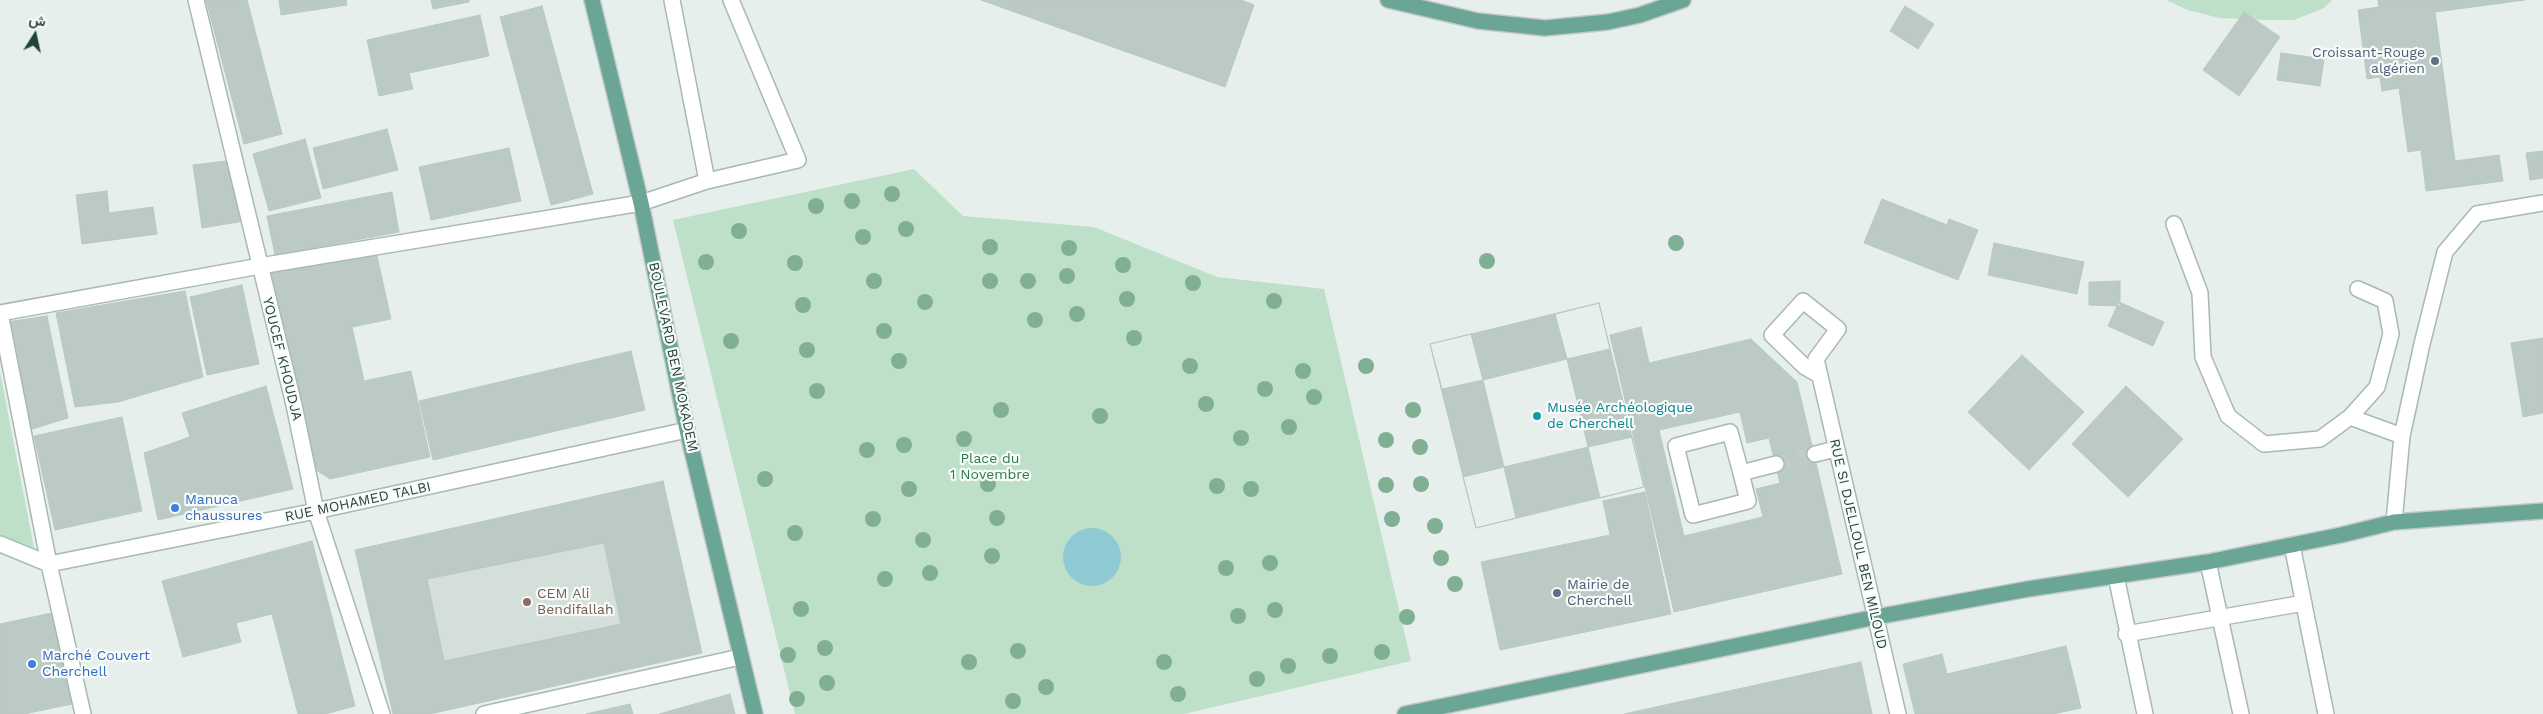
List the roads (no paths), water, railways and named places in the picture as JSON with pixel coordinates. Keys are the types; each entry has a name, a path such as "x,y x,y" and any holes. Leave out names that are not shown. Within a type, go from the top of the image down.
{"main road":[{"name":"BOULEVARD BEN MOKADEM","path":"592,0 641,203 687,430 755,714"},
{"path":"1388,0 1478,21 1545,28 1608,22 1640,15 1683,0"},
{"path":"1405,714 1876,617 2208,562 2394,522 2543,511"}],"street":[{"name":"YOUCEF KHOUDJA","path":"196,0 294,405 316,512 382,714"},
{"path":"672,0 707,180"},
{"path":"82,714 49,564 0,313 260,266 641,203 707,180 798,160 731,0"},
{"path":"2394,522 2402,436 2445,252 2477,214 2543,203"},
{"path":"2174,224 2200,293 2203,357 2228,416 2264,444 2320,439 2350,418 2377,386 2391,334 2384,301 2358,289"},
{"name":"RUE SI DJELLOUL BEN MILOUD","path":"1819,375 1805,367 1772,335 1803,301 1838,329 1816,360 1898,714"},
{"path":"2350,418 2402,436"},
{"name":"RUE MOHAMED TALBI","path":"49,564 316,512 687,430"},
{"path":"1730,432 1741,473 1748,501 1693,515 1676,446 1730,432"},
{"path":"1815,454 1836,449"},
{"path":"1741,473 1776,464"},
{"path":"0,544 49,564"},
{"path":"2292,545 2326,714"},
{"path":"2208,562 2241,714"},
{"path":"2116,576 2126,634 2145,714"},
{"path":"2126,634 2304,603"},
{"path":"484,714 740,657"}],"water":[{"path":"1086,528 1098,528 1113,536 1121,551 1121,563 1113,578 1098,586 1086,586 1071,578 1063,563 1063,551 1071,536"}],"tunnel":[{"path":"1776,464 1815,454"}],"place":[{"name":"Croissant-Rouge algérien","path":"2435,61"},
{"name":"Musée Archéologique de Cherchell","path":"1537,416"},
{"name":"Manuca chaussures","path":"175,508"},
{"name":"Mairie de Cherchell","path":"1557,593"},
{"name":"CEM Ali Bendifallah","path":"527,602"},
{"name":"Marché Couvert Cherchell","path":"32,664"}],"park label":[{"name":"Place du 1 Novembre","path":"990,468"}]}
